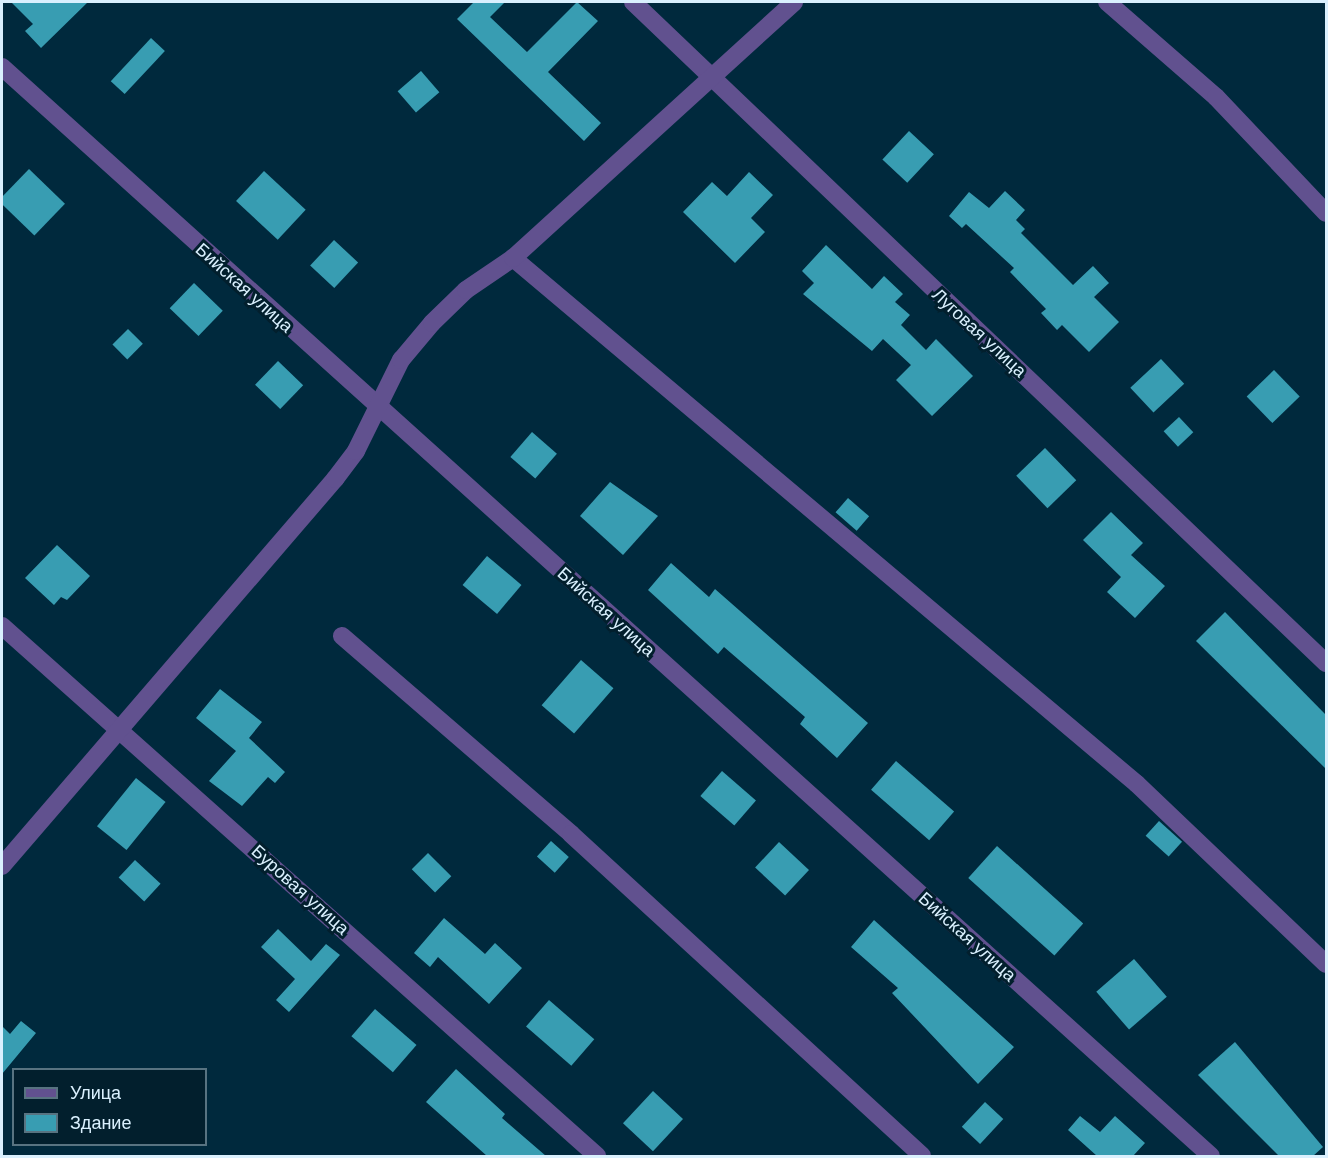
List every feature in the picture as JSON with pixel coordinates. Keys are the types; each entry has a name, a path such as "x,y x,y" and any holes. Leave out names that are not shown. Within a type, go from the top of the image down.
{"street":[{"name":"Луговая улица","path":"633,2 709,77 1326,663"},
{"path":"2,866 118,728 335,479 356,451 376,406 401,360 432,323 466,290 513,258 709,77 794,2"},
{"path":"1107,2 1216,97 1326,213"},
{"name":"Бийская улица","path":"2,67 1211,1156"},
{"path":"513,258 1137,784 1326,964"},
{"name":"Буровая улица","path":"2,626 597,1156"},
{"path":"342,636 571,834 922,1156"}],"building":[{"path":"11,2 88,2 41,48 25,31 33,24"},
{"path":"474,2 505,2 490,17 527,52 577,2 598,21 548,72 601,123 584,141 457,19"},
{"path":"151,38 165,51 125,94 111,81"},
{"path":"421,71 439,92 416,112 398,91"},
{"path":"909,131 934,154 907,183 882,160"},
{"path":"29,169 65,204 34,235 2,204 2,197"},
{"path":"264,171 306,210 278,240 236,201"},
{"path":"749,172 773,195 751,218 765,232 735,263 683,212 712,182 727,196"},
{"path":"1005,191 1025,210 1016,220 1025,229 1021,233 1073,285 1093,266 1109,283 1094,297 1119,322 1089,352 1062,325 1057,330 1041,313 1046,309 1010,272 1014,268 966,224 962,228 949,216 969,192 989,208"},
{"path":"334,240 358,263 334,288 310,266"},
{"path":"826,245 872,289 884,276 903,294 895,302 910,315 901,325 926,350 936,339 973,376 932,416 896,380 911,365 883,339 872,351 803,294 814,283 802,271"},
{"path":"194,283 223,311 198,336 170,308"},
{"path":"128,329 143,344 127,359 112,345"},
{"path":"1161,359 1184,384 1153,413 1130,388"},
{"path":"278,361 303,385 280,409 255,385"},
{"path":"1274,370 1300,397 1272,423 1247,396"},
{"path":"1179,417 1193,432 1178,447 1164,431"},
{"path":"532,432 557,454 535,479 510,457"},
{"path":"1045,448 1076,480 1047,508 1016,476"},
{"path":"610,482 658,516 623,555 580,516"},
{"path":"848,498 869,516 857,531 836,512"},
{"path":"1111,512 1143,543 1131,555 1165,586 1135,618 1107,592 1121,577 1083,540"},
{"path":"57,545 90,576 67,600 61,597 54,605 25,578"},
{"path":"487,556 521,585 497,614 463,585"},
{"path":"671,563 709,597 715,589 868,723 837,758 800,724 805,717 724,647 718,654 648,590"},
{"path":"1225,612 1326,715 1326,769 1196,641"},
{"path":"581,660 613,688 574,733 542,705"},
{"path":"220,689 262,722 249,738 285,772 275,783 268,777 242,806 209,781 236,751 196,718"},
{"path":"896,761 954,812 929,840 871,790"},
{"path":"722,771 756,801 734,825 700,796"},
{"path":"136,778 166,802 127,850 97,826"},
{"path":"1159,821 1182,842 1169,857 1146,836"},
{"path":"551,841 569,857 555,873 537,857"},
{"path":"779,842 809,870 785,896 755,868"},
{"path":"997,846 1083,924 1054,956 968,878"},
{"path":"428,853 451,876 435,893 412,869"},
{"path":"135,860 161,884 144,901 119,878"},
{"path":"444,918 485,954 495,943 522,968 489,1004 438,957 430,967 414,953"},
{"path":"874,920 1014,1047 978,1084 892,993 898,988 851,947"},
{"path":"278,929 311,961 326,944 340,955 289,1012 276,1000 295,979 261,947"},
{"path":"1134,959 1167,997 1129,1030 1096,992"},
{"path":"549,1000 594,1039 571,1066 526,1026"},
{"path":"375,1009 417,1045 393,1072 351,1036"},
{"path":"21,1021 36,1033 2,1074 2,1026 10,1034"},
{"path":"1235,1042 1323,1147 1313,1156 1279,1156 1198,1075"},
{"path":"456,1069 505,1114 502,1118 546,1156 487,1156 426,1102"},
{"path":"653,1091 683,1119 653,1151 623,1123"},
{"path":"985,1102 1003,1119 980,1144 962,1127"},
{"path":"1080,1116 1100,1132 1115,1116 1145,1143 1133,1156 1097,1156 1068,1130"}]}
